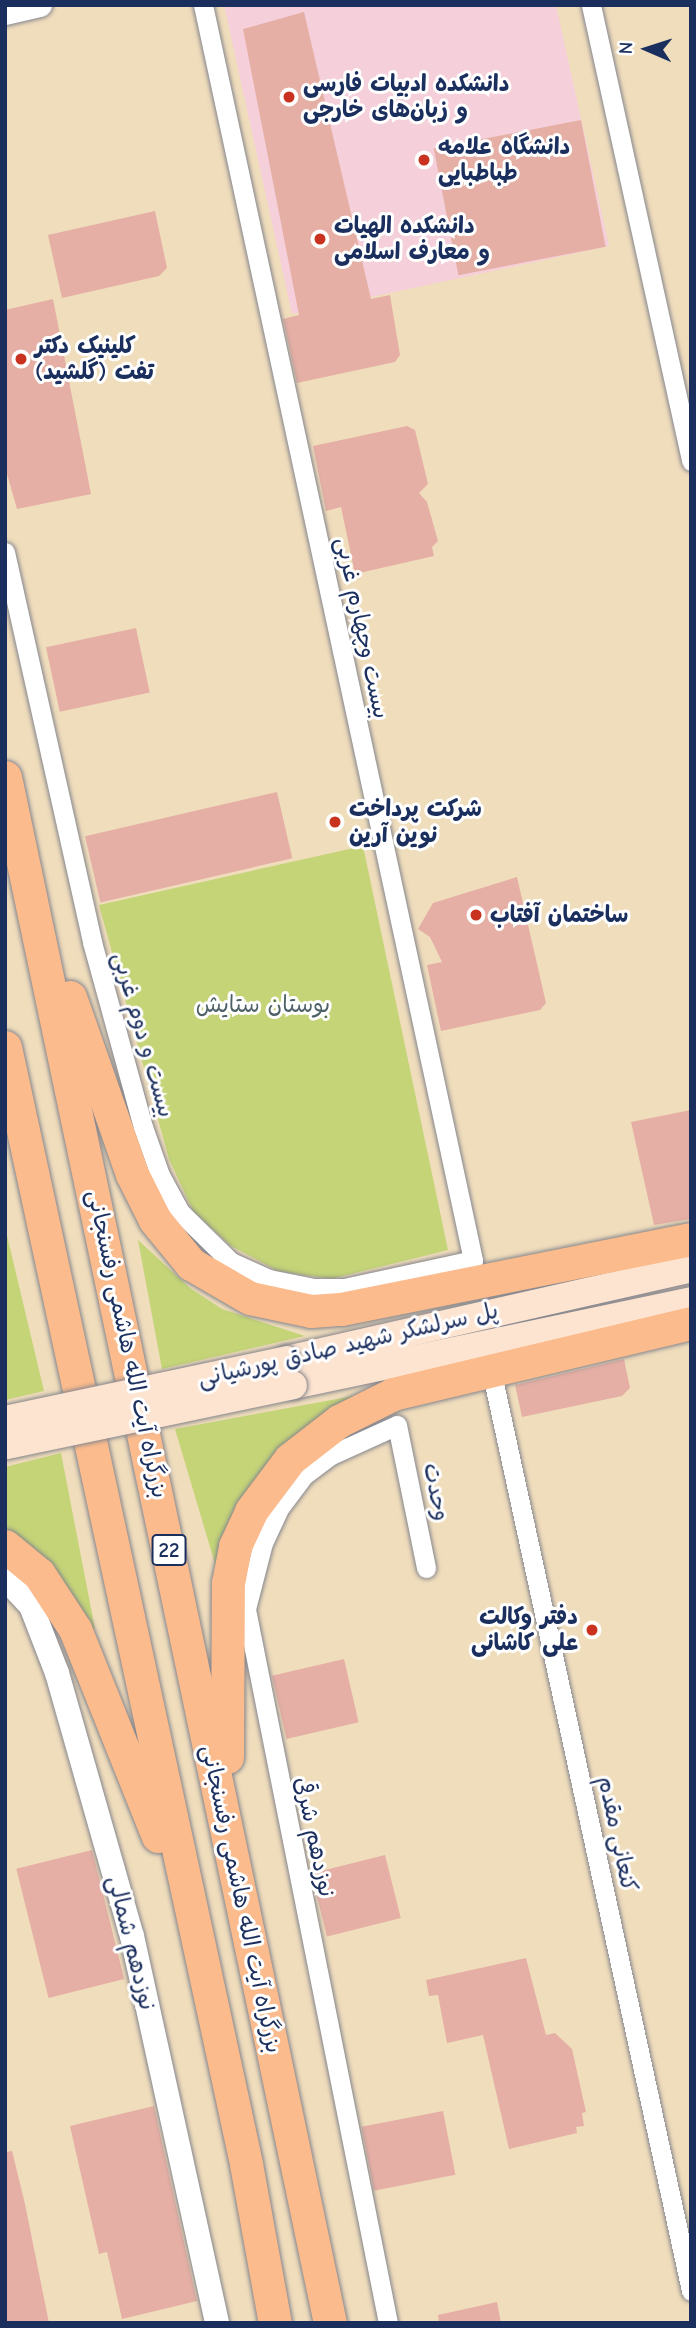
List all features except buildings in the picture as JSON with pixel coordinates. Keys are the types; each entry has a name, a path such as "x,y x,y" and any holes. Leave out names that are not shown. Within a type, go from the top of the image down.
{"highway":[{"name":"بزرگراه آیت الله هاشمی رفسنجانی","path":"5,777 330,2323"},
{"path":"31,894 144,1200 191,1264 221,1284 276,1306 341,1309 691,1239"},
{"name":"22","path":"5,1046 246,2164 275,2323"},
{"path":"230,1846 228,1583 235,1546 271,1481 314,1439 364,1406 393,1394 691,1323"},
{"path":"5,1546 39,1574 75,1629 190,1913"}],"main road":[{"name":"پل سرلشکر شهید صادق پورشیانی","path":"6,1437 290,1372 691,1268"},
{"name":"پل سرلشکر شهید صادق پورشیانی","path":"290,1372 691,1301"}],"street":[{"path":"5,13 40,5"},
{"name":"بیست وچهارم غربی","path":"203,5 473,1260"},
{"path":"591,5 691,461"},
{"name":"بیست و دوم غربی","path":"5,552 92,942 143,1127 160,1175 180,1212 231,1262 269,1279 314,1288 344,1288 473,1260"},
{"name":"کنعانی مقدم","path":"495,1388 691,2291"},
{"name":"وحدت","path":"397,1425 426,1568"},
{"name":"نوزدهم شرقی","path":"388,2323 247,1609 263,1542 281,1507 303,1476 331,1455 397,1425"},
{"name":"نوزدهم شمالی","path":"5,1578 31,1606 57,1673 132,1936 217,2323"}],"shaded area":[{"name":"دانشگاه علامه طباطبایی","path":"224,5 556,5 609,246 292,314"}],"green space":[{"name":"بوستان ستایش","path":"363,846 448,1250 331,1279 278,1271 231,1246 193,1211 169,1159 99,905"},
{"path":"5,1227 44,1391 5,1400"},
{"path":"138,1240 190,1288 222,1309 305,1336 162,1369"},
{"path":"353,1396 216,1567 175,1429"},
{"path":"61,1453 95,1629 85,1622 50,1566 5,1529 5,1467"}],"place":[{"name":"دانشکده ادبیات فارسی و زبان‌های خارجی","path":"289,97"},
{"name":"دانشگاه علامه طباطبایی","path":"424,160"},
{"name":"دانشکده الهیات و معارف اسلامی","path":"320,239"},
{"name":"کلینیک دکتر تفت (گلشید)","path":"21,359"},
{"name":"شرکت پرداخت نوین آرین","path":"335,822"},
{"name":"ساختمان آفتاب","path":"476,915"},
{"name":"دفتر وکالت علی کاشانی","path":"592,1630"}]}
